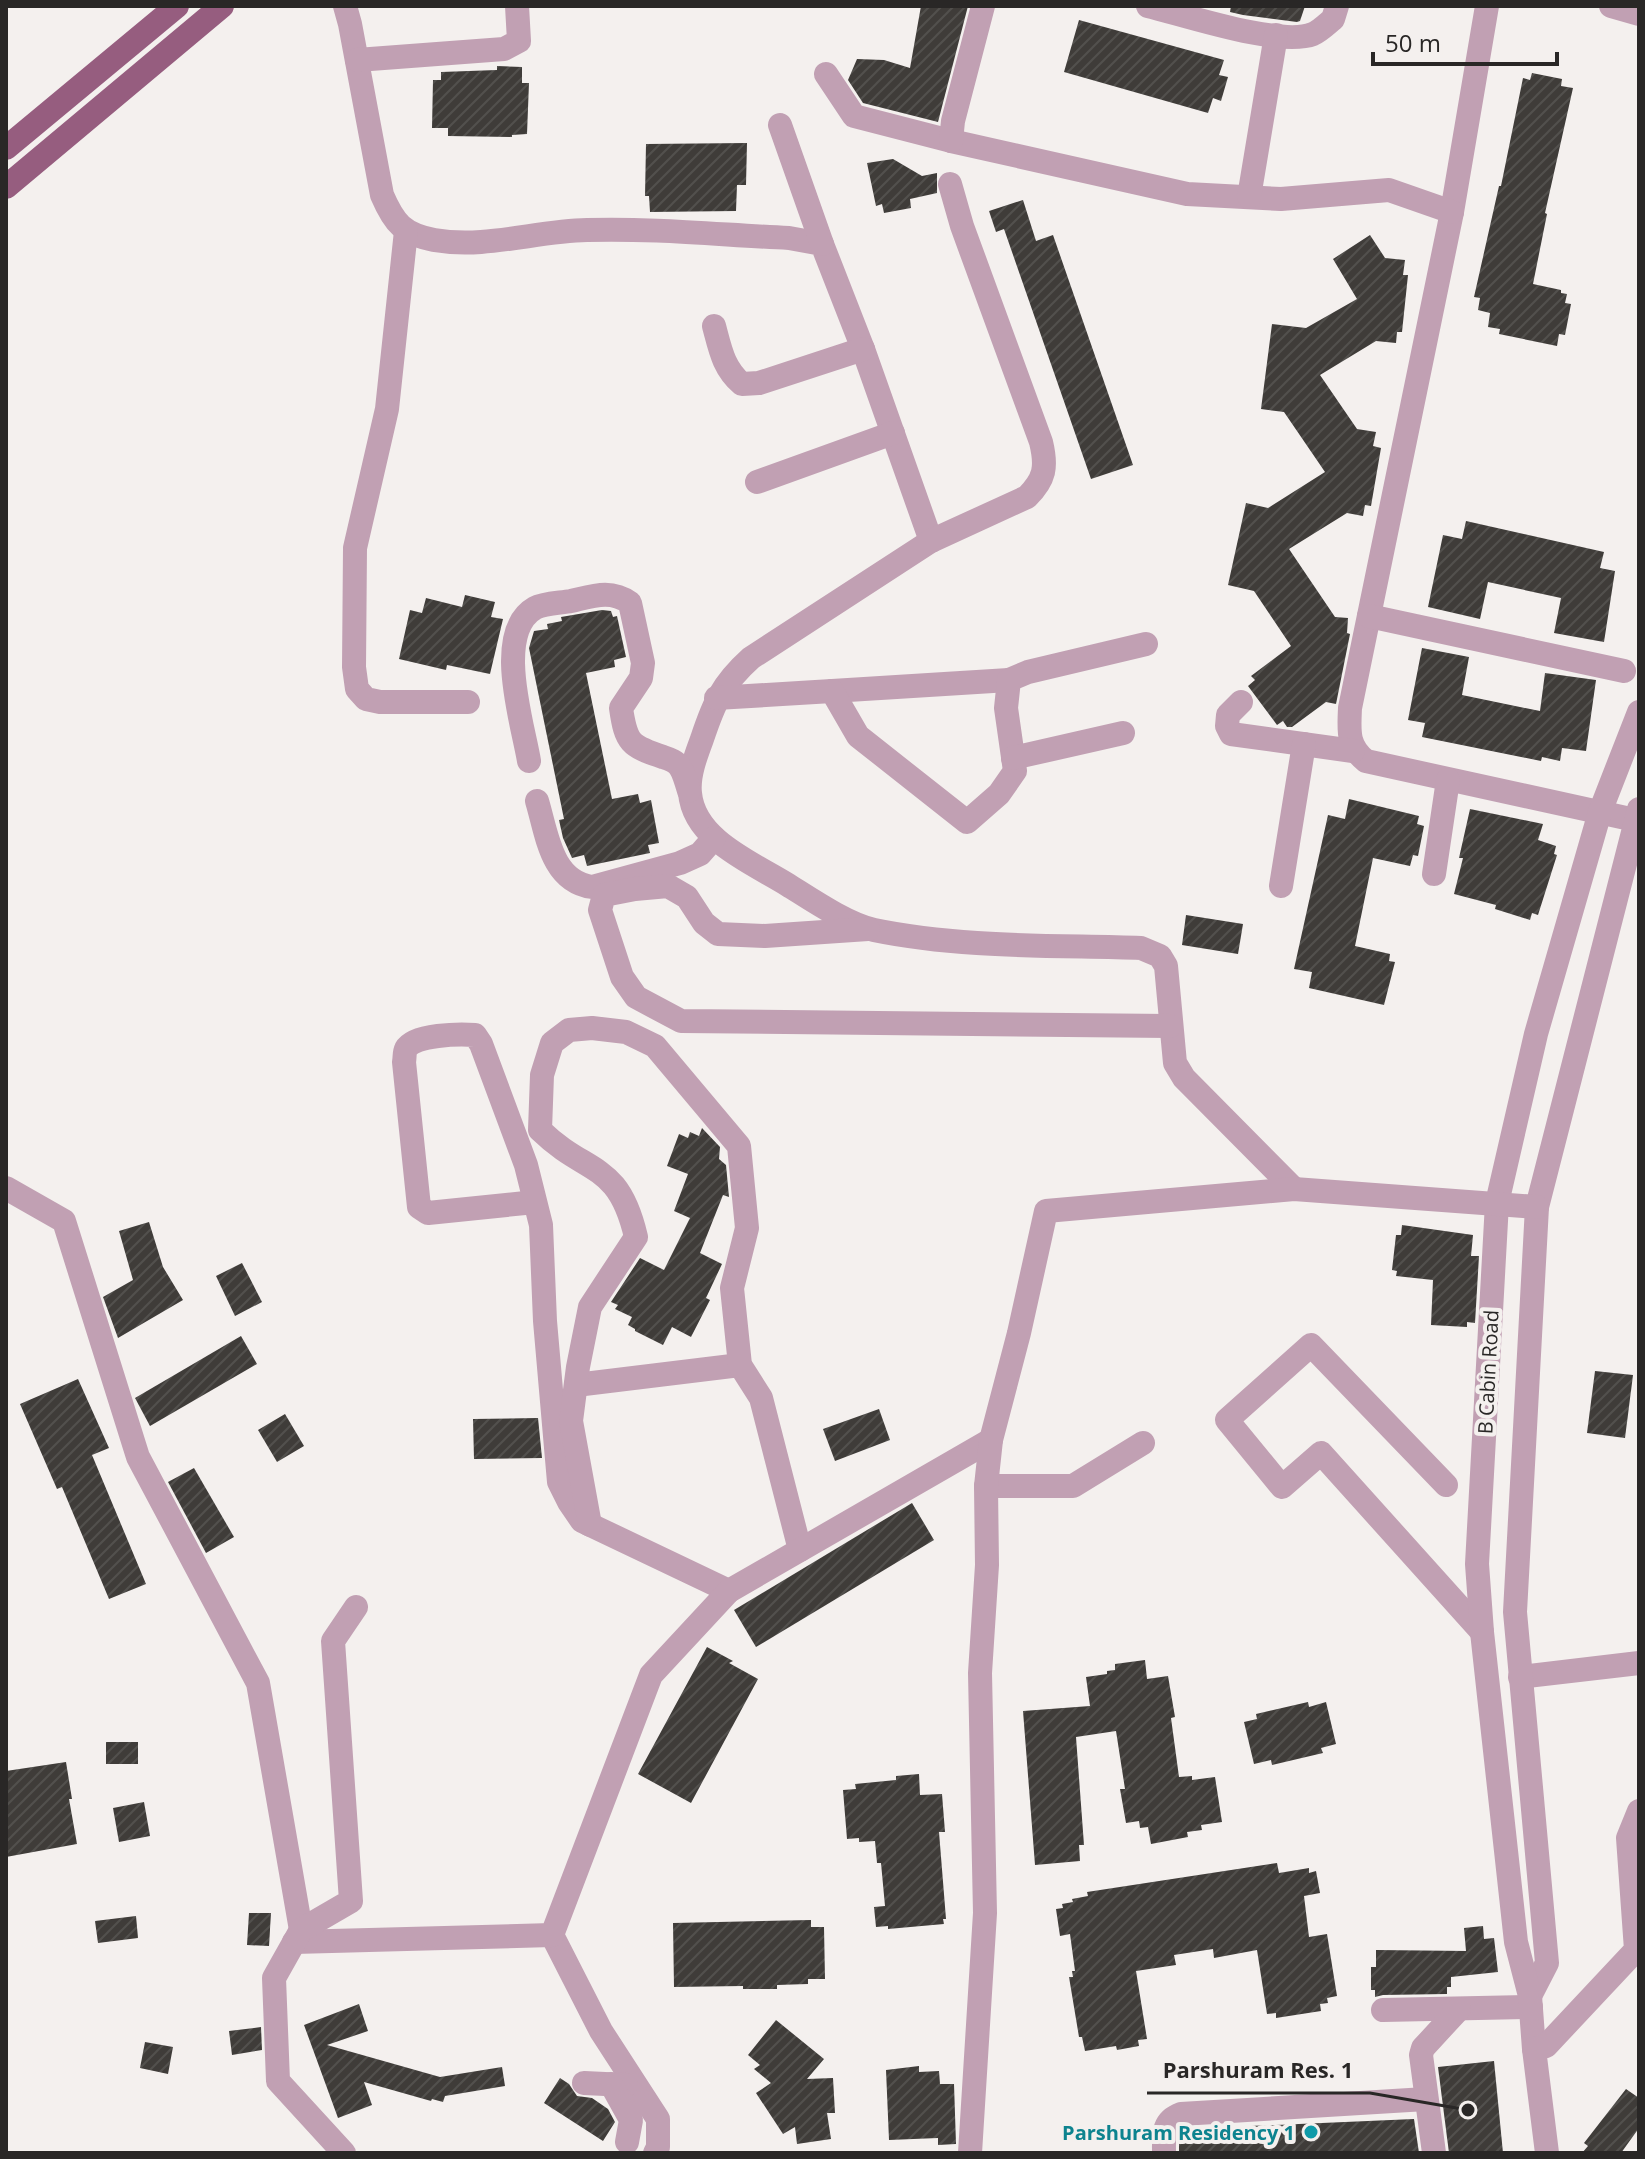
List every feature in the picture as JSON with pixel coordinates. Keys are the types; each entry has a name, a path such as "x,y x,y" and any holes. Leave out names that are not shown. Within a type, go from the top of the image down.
{"main road":[{"path":"6,148 177,6"},
{"path":"6,187 222,6"}],"street":[{"path":"345,6 382,195 392,218 406,231 434,240 491,243 585,230 789,238 822,244"},
{"path":"357,60 514,46 520,34 517,6"},
{"path":"951,141 953,121 983,6"},
{"path":"1148,6 1290,37 1313,34 1333,19 1337,6"},
{"path":"1353,751 1348,733 1350,708 1452,212 1487,6"},
{"path":"1611,6 1639,14"},
{"path":"1249,197 1276,35"},
{"path":"826,74 854,116 1187,194 1281,199 1389,190 1452,212"},
{"path":"780,125 931,541"},
{"path":"689,791 695,758 716,698 730,677 751,658 931,541 1027,497 1045,473 1041,442 962,226 950,184"},
{"path":"406,231 387,409 355,548 357,689 366,699 380,702 468,702"},
{"path":"714,326 725,364 742,384 759,383 863,349"},
{"path":"757,482 893,433"},
{"path":"529,761 512,658 519,627 535,608 604,594 620,596 630,603 643,663 641,678 621,708 624,729 632,745 673,761 680,767 695,812 714,838 820,905 870,929"},
{"path":"1369,616 1624,671"},
{"path":"716,698 1009,680 1028,672 1146,644"},
{"path":"832,691 858,736 967,822 999,794 1015,771 1006,708 1009,680"},
{"path":"1241,702 1228,715 1227,726 1231,734 1353,751 1366,761 1448,780 1600,812 1637,814 1537,1207 1515,1612 1547,1963 1530,2002 1459,2009 1383,2010"},
{"name":"B Cabin Road","path":"1547,2153 1530,2002 1516,1942 1477,1564 1497,1203 1536,1034 1600,812 1639,712"},
{"path":"1013,758 1123,733"},
{"path":"1281,886 1304,744"},
{"path":"1434,874 1448,780"},
{"path":"537,801 556,863 578,885 592,887 680,863 700,854 714,838"},
{"path":"1170,1026 681,1021 636,997 622,977 600,910 604,895 668,886 687,897 704,923 718,934 765,936 870,929 946,940 1141,948 1160,956 1166,966 1175,1063 1184,1078 1294,1189"},
{"path":"590,1525 571,1421 576,1385 590,1307 636,1237 630,1211 613,1183 601,1171 558,1147 540,1130 542,1075 552,1043 569,1030 592,1028 626,1032 655,1046 739,1146 747,1228 732,1288 740,1365 761,1398 800,1550"},
{"path":"535,1202 428,1213 419,1207 404,1062 407,1048 414,1042 461,1034 475,1035 526,1165 541,1225 545,1321 559,1482 569,1502 582,1521 729,1591"},
{"path":"6,1188 64,1221 138,1457 258,1683 298,1936"},
{"path":"970,2153 985,1913 980,1673 987,1565 986,1486 991,1440 1046,1211 1294,1189 1537,1207"},
{"path":"1446,1485 1311,1345 1227,1420 1282,1487 1321,1453 1482,1632"},
{"path":"576,1385 740,1365"},
{"path":"655,2153 658,2147 658,2119 601,2031 552,1935 651,1675 729,1591 991,1440"},
{"path":"986,1486 1073,1486 1143,1443"},
{"path":"344,2153 278,2081 274,1978 298,1936 351,1901 333,1641 356,1607"},
{"path":"1520,1677 1639,1663"},
{"path":"1534,2049 1546,2046 1636,1950 1628,1838 1639,1811"},
{"path":"298,1936 552,1935"},
{"path":"1434,2153 1421,2062 1423,2048 1459,2009"},
{"path":"584,2083 637,2085"},
{"path":"611,2084 631,2120 627,2142"},
{"path":"1164,2153 1166,2125 1171,2118 1181,2114 1426,2099"}],"building":[{"path":"921,6 968,6 938,122 863,103 848,80 857,59 884,60 910,68"},
{"path":"1231,6 1305,6 1297,22 1230,12"},
{"path":"1079,20 1224,60 1219,75 1228,77 1221,101 1213,98 1208,113 1064,72"},
{"path":"497,66 522,67 522,83 529,83 527,134 512,137 448,136 448,128 432,128 433,80 441,80 441,72 497,70"},
{"path":"1532,73 1562,79 1561,86 1573,88 1545,213 1533,284 1561,290 1561,293 1567,294 1565,303 1571,304 1565,335 1559,334 1557,346 1499,334 1500,329 1488,327 1490,313 1478,310 1480,298 1474,297 1523,78 1530,80"},
{"path":"747,143 746,185 737,185 736,211 650,212 649,196 645,196 646,144"},
{"path":"893,159 922,176 937,173 937,193 910,199 911,208 884,213 882,204 876,206 867,163"},
{"path":"1023,200 1036,241 1053,235 1133,465 1091,479 1004,229 996,232 989,211"},
{"path":"1370,235 1385,258 1405,260 1403,275 1408,275 1402,332 1397,332 1396,343 1376,341 1320,375 1357,429 1376,432 1373,446 1381,448 1371,506 1365,505 1363,516 1347,513 1289,549 1335,617 1348,618 1347,633 1350,634 1336,704 1326,702 1292,727 1287,727 1283,721 1277,725 1248,686 1255,680 1251,676 1291,646 1254,591 1228,585 1246,503 1268,508 1325,472 1284,412 1261,409 1272,324 1306,328 1357,299 1333,259"},
{"path":"1466,521 1604,552 1600,568 1615,571 1604,642 1554,633 1561,598 1488,582 1480,619 1428,607 1443,535 1462,539"},
{"path":"465,595 495,602 491,617 503,619 490,674 447,665 446,670 399,659 410,610 422,613 426,598 462,607"},
{"path":"611,611 613,617 617,616 626,657 614,660 615,667 586,673 612,799 638,794 640,803 651,800 659,843 648,845 650,853 587,866 584,855 572,858 563,838 559,820 564,819 529,648 534,631 548,629 547,624 562,621 561,617"},
{"path":"1422,648 1469,657 1462,695 1540,711 1545,673 1596,680 1586,751 1562,748 1560,761 1542,757 1541,761 1422,737 1425,723 1408,720"},
{"path":"1349,799 1419,816 1417,824 1424,826 1418,856 1413,855 1410,866 1373,858 1355,946 1390,954 1389,961 1395,962 1384,1005 1309,988 1312,972 1294,969 1328,815 1345,819"},
{"path":"1470,809 1543,824 1538,840 1556,846 1554,854 1557,855 1538,915 1532,913 1530,920 1495,909 1496,905 1454,894"},
{"path":"1186,915 1243,924 1238,954 1182,945"},
{"path":"702,1128 720,1147 719,1159 726,1165 729,1197 723,1195 700,1253 722,1264 706,1298 710,1300 691,1337 672,1327 663,1345 635,1331 628,1325 632,1317 615,1309 618,1305 611,1302 640,1258 664,1270 690,1218 674,1211 688,1174 667,1166 679,1134 688,1138 690,1132 699,1136"},
{"path":"149,1222 163,1267 183,1300 118,1338 103,1297 133,1280 119,1231"},
{"path":"1402,1225 1473,1235 1471,1256 1479,1256 1475,1323 1467,1322 1467,1327 1431,1325 1433,1280 1396,1276 1397,1271 1392,1270 1396,1235 1401,1235"},
{"path":"242,1263 262,1302 235,1316 216,1276"},
{"path":"241,1336 257,1364 150,1426 135,1398"},
{"path":"1595,1371 1633,1375 1625,1438 1587,1433"},
{"path":"78,1379 109,1448 92,1455 146,1584 109,1599 62,1487 57,1489 20,1404"},
{"path":"879,1409 890,1440 835,1461 823,1429"},
{"path":"285,1414 304,1446 277,1462 258,1430"},
{"path":"538,1418 542,1458 474,1459 473,1419"},
{"path":"194,1468 234,1537 206,1553 168,1482"},
{"path":"912,1503 934,1540 756,1647 734,1610"},
{"path":"707,1647 758,1679 691,1803 638,1774"},
{"path":"1145,1660 1147,1679 1168,1676 1175,1717 1171,1718 1179,1777 1192,1776 1192,1780 1215,1777 1222,1822 1201,1825 1202,1830 1187,1832 1188,1837 1151,1844 1148,1827 1140,1828 1139,1821 1126,1823 1120,1789 1125,1789 1116,1731 1076,1737 1084,1845 1079,1845 1080,1861 1035,1865 1023,1711 1090,1706 1086,1677 1107,1674 1107,1671 1115,1670 1115,1664"},
{"path":"1308,1702 1309,1707 1326,1702 1336,1744 1321,1748 1323,1753 1272,1765 1271,1760 1254,1764 1244,1722 1257,1719 1256,1714"},
{"path":"106,1742 138,1742 138,1764 106,1764"},
{"path":"66,1762 77,1844 6,1857 6,1771"},
{"path":"919,1774 920,1795 942,1794 945,1832 939,1832 946,1919 943,1919 944,1924 888,1929 888,1926 876,1927 874,1907 885,1906 881,1863 877,1863 875,1841 847,1839 843,1790 856,1789 855,1784"},
{"path":"144,1802 150,1836 119,1842 113,1808"},
{"path":"1277,1863 1279,1873 1309,1868 1309,1873 1316,1871 1320,1893 1304,1896 1309,1937 1327,1934 1337,1996 1327,1998 1328,2003 1320,2004 1321,2011 1276,2018 1276,2013 1267,2014 1257,1950 1214,1958 1213,1949 1174,1955 1176,1965 1136,1971 1147,2039 1138,2040 1139,2046 1085,2051 1082,2037 1079,2037 1069,1977 1073,1977 1072,1971 1075,1971 1070,1934 1060,1936 1056,1909 1073,1902 1072,1899 1088,1896 1087,1892"},
{"path":"249,1913 271,1913 269,1946 247,1945"},
{"path":"136,1916 138,1938 98,1943 95,1921"},
{"path":"811,1920 811,1927 824,1927 825,1979 808,1979 808,1984 777,1985 777,1989 674,1987 673,1923"},
{"path":"1483,1926 1484,1939 1494,1938 1498,1972 1451,1977 1447,1994 1375,1997 1375,1990 1371,1990 1371,1967 1376,1967 1376,1950 1466,1951 1464,1928"},
{"path":"359,2004 368,2031 327,2045 440,2077 502,2067 505,2086 445,2096 443,2102 364,2082 372,2105 338,2118 304,2025"},
{"path":"776,2020 824,2059 807,2079 833,2078 835,2113 827,2113 831,2139 797,2144 795,2127 783,2134 756,2093 771,2083 754,2069 760,2065 748,2055"},
{"path":"261,2027 262,2050 232,2055 229,2031"},
{"path":"145,2042 173,2047 168,2074 140,2068"},
{"path":"1494,2061 1503,2153 1449,2153 1438,2067"},
{"path":"919,2066 919,2072 939,2071 940,2084 954,2084 956,2144 938,2145 938,2138 889,2140 886,2070"},
{"path":"560,2078 569,2084 577,2096 592,2098 608,2109 615,2122 603,2141 544,2103"},
{"path":"1626,2089 1639,2098 1639,2128 1621,2153 1582,2153 1588,2146 1584,2143"},
{"name":"Parshuram Residency 1","path":"1414,2119 1419,2153 1179,2153 1179,2143 1204,2128"}],"place":[{"name":"Parshuram Res. 1","path":"1468,2110"},
{"name":"Parshuram Residency 1","path":"1311,2132"}]}
